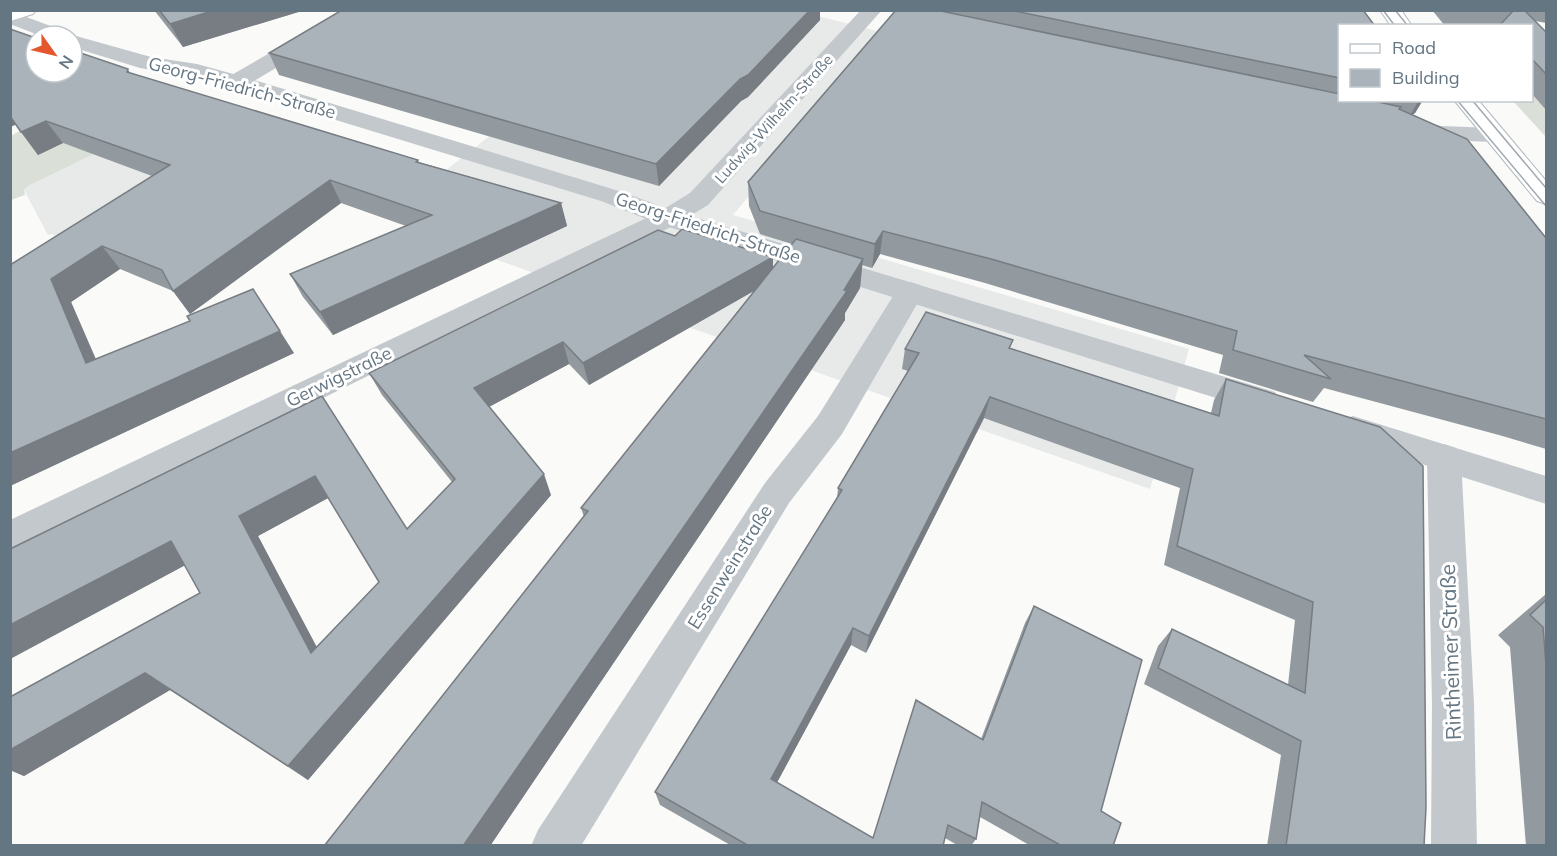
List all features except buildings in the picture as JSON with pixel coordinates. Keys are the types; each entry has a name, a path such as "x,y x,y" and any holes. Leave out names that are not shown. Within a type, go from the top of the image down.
{"main road":[{"path":"10,16 26,10"},
{"path":"1390,10 1400,24"},
{"path":"1467,102 1546,196"}],"street":[{"path":"236,82 360,10"},
{"name":"Ludwig-Wilhelm-Straße","path":"668,218 699,199 710,189 876,12"},
{"path":"10,16 30,24"},
{"name":"Georg-Friedrich-Straße","path":"84,44 148,63 236,82 610,196 668,218 1296,411"},
{"path":"1384,122 1441,133 1494,135"},
{"name":"Gerwigstraße","path":"10,537 668,218"},
{"name":"Essenweinstraße","path":"554,846 777,493 830,425 910,292"},
{"path":"1329,421 1546,490"},
{"name":"Rintheimer Straße","path":"1444,458 1454,704 1454,846"}],"shaded area":[{"path":"798,11 885,33 733,215 1189,349 1150,489 440,240 387,216 509,121"},
{"path":"1533,95 1546,110 1546,137 1514,102 1533,102"},
{"path":"23,129 94,154 28,186 24,190 25,195 11,200 11,136"},
{"path":"94,154 193,161 61,238 52,234 48,235 24,190"}],"tram line":[{"path":"1383,10 1394,24"},
{"path":"1395,10 1406,24"},
{"path":"1459,102 1546,206"},
{"path":"1474,102 1546,188"}]}
